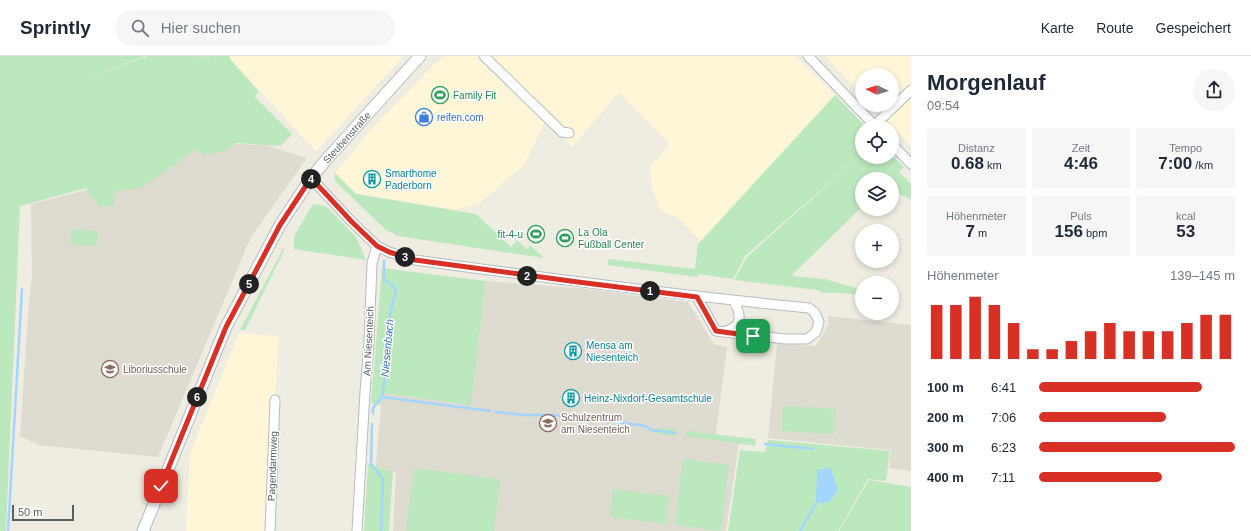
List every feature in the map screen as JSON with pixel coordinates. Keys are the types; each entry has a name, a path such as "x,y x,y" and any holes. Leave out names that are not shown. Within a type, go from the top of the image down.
{"street":[{"name":"Steubenstraße","path":"143,531 226,327 280,225 311,178 420,56"},
{"path":"484,56 562,132 569,133"},
{"path":"808,56 869,120"},
{"path":"881,120 911,90"},
{"path":"899,151 911,164"},
{"path":"311,178 352,222 377,246 389,252 415,260 697,297 809,308 815,313 819,322 816,332 808,339 784,339 716,331 697,297"},
{"name":"Am Niesenteich","path":"357,531 369,342 372,263 377,246"},
{"path":"722,332 729,330 738,322 740,316 734,300"},
{"name":"Pagendarmweg","path":"270,531 275,400"}],"shaded area":[{"path":"229,56 404,56 316,151 231,60"},
{"path":"443,56 796,56 835,95 701,241 677,217 661,211 652,188 650,167 670,144 619,92 572,147 546,120 524,165 481,202 456,210 356,193 335,173 376,124"},
{"path":"825,56 911,56 911,146 899,133 899,120 886,120 879,112 899,112 899,68 855,68 855,88"},
{"name":"Liboriusschule","path":"236,144 265,145 307,158 251,237 158,457 39,445 20,436 32,276 31,204 145,175 189,149"},
{"name":"Schulzentrum am Niesenteich","path":"486,281 578,288 688,302 714,344 727,347 715,440 739,443 726,531 393,531 396,472 376,466 382,393 471,404"},
{"path":"828,316 911,325 911,471 889,468 891,450 768,438 777,344 816,346 828,326"},
{"path":"239,333 279,336 267,531 186,531 190,453"}],"green space":[{"path":"0,56 145,56 84,79 148,56 197,56 210,59 198,56 229,56 259,92 254,96 292,134 280,146 237,143 225,151 203,155 196,149 140,188 116,191 113,206 98,206 86,188 20,206 6,531 0,531"},
{"path":"835,95 859,120 855,120 855,160 745,256 733,279 698,274 697,277 608,265 608,259 695,269 698,243"},
{"path":"855,160 855,164 899,164 899,162 904,167 899,172 855,172 855,214 791,276 825,279 855,288 855,295 845,293 823,293 817,290 734,280 747,257"},
{"path":"899,172 911,184 911,199 899,194"},
{"path":"335,173 356,194 476,214 511,247 517,240 527,249 530,245 544,258 398,236 386,230 335,181"},
{"path":"313,204 326,206 356,237 366,260 294,249 294,236"},
{"path":"72,229 98,231 96,246 70,244"},
{"path":"284,247 284,251 245,330 240,330"},
{"path":"382,268 486,281 471,405 383,393 381,405 371,403"},
{"path":"783,406 836,409 834,434 782,431"},
{"path":"657,428 676,430 675,436 657,434"},
{"path":"686,431 756,439 755,446 685,436"},
{"path":"768,440 890,451 886,481 868,479 838,531 728,531 740,450 765,452"},
{"path":"683,459 729,465 721,531 675,525"},
{"path":"368,464 393,471 389,531 364,531"},
{"path":"414,468 500,479 494,531 406,531"},
{"path":"869,480 911,487 911,531 839,531"},
{"path":"613,489 669,496 666,524 610,517"}],"water":[{"path":"831,468 838,490 829,503 816,502 817,470"}],"waterway":[{"name":"Niesenbach","path":"373,413 373,408 382,397 388,356 389,320 396,289 384,279 384,261"},
{"path":"8,531 22,289"},
{"path":"382,397 490,411"},
{"path":"496,412 596,419 646,426 651,430 675,433"},
{"name":"Niesenbach","path":"372,424 371,464 383,479 381,531"},
{"path":"765,444 813,449"},
{"path":"800,531 818,500"}],"place":[{"name":"Family Fit","path":"440,95"},
{"name":"reifen.com","path":"424,117"},
{"name":"Smarthome Paderborn","path":"372,179"},
{"name":"fit-4-u","path":"536,234"},
{"name":"La Ola Fußball Center","path":"565,238"},
{"name":"Mensa am Niesenteich","path":"573,351"},
{"name":"Liboriusschule","path":"110,369"},
{"name":"Heinz-Nixdorf-Gesamtschule","path":"571,398"},
{"name":"Schulzentrum am Niesenteich","path":"548,423"}],"route":[{"path":"161,486 226,327 280,225 311,178 352,222 377,246 389,252 415,260 697,297 716,331 753,336"}]}
